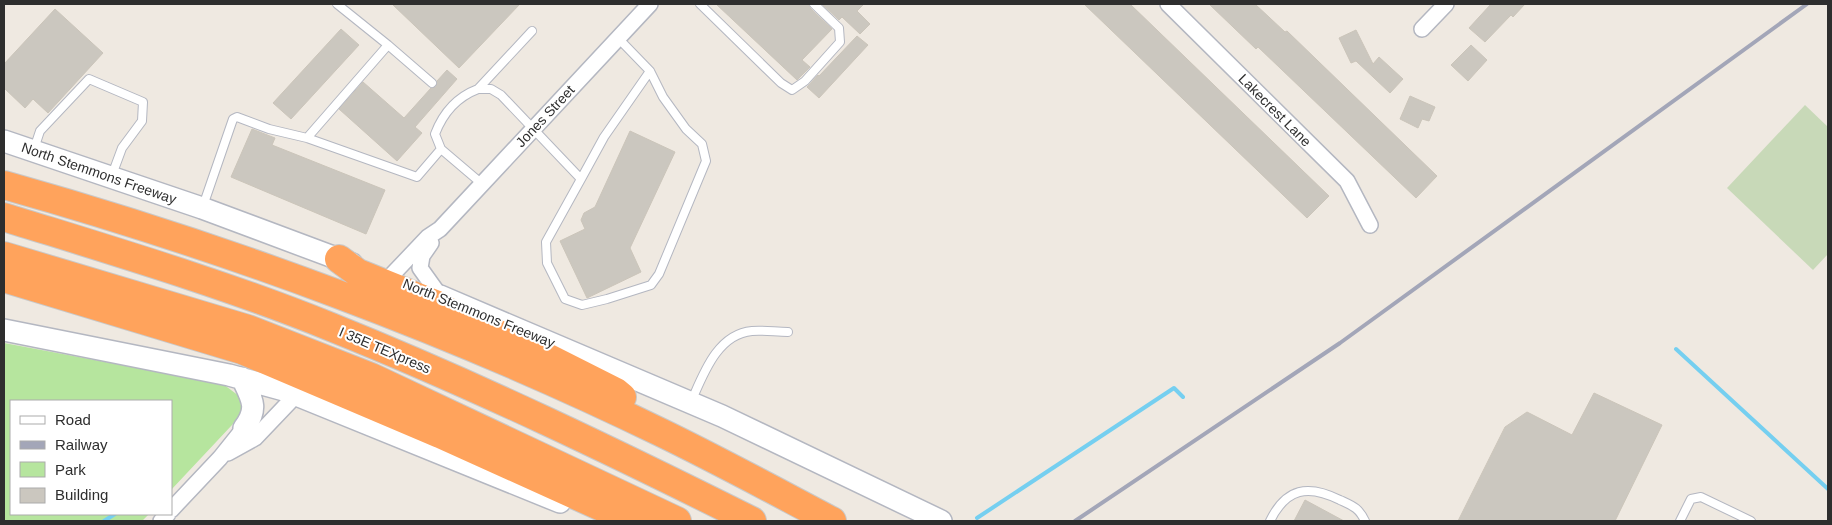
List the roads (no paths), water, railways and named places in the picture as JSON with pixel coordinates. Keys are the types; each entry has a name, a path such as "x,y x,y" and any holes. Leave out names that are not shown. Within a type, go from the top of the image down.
{"highway":[{"path":"4,185 183,240 322,289 497,358 661,432 832,521"},
{"name":"I 35E TEXpress","path":"4,217 143,260 330,326 595,443 752,521"},
{"path":"4,237 174,290 248,329"},
{"path":"4,256 248,329 371,377 677,521"},
{"path":"339,259 358,273 435,304 467,322 511,339 616,392 661,432"},
{"path":"4,278 242,350 440,434 633,521"}],"main road":[{"name":"North Stemmons Freeway","path":"4,141 202,208 440,296 785,444 941,521"},
{"path":"4,330 242,378 296,395 606,521"},
{"path":"242,378 253,405 253,417 244,428"}],"street":[{"name":"Jones Street","path":"440,296 420,268 422,256 440,229 650,4"},
{"name":"Lakecrest Lane","path":"1168,4 1346,181 1370,226"},
{"path":"1422,29 1446,4"},
{"name":"Jones Street","path":"390,277 428,237 440,229"},
{"path":"220,458 255,438 296,395"},
{"path":"172,509 220,458 244,428"}],"lane":[{"path":"337,4 388,44 432,83"},
{"path":"704,5 781,83 792,90 805,81 840,42 839,28 814,4"},
{"path":"481,183 441,149 435,134 440,122 458,100 478,89 532,31"},
{"path":"618,38 650,71 663,97 686,129 702,144 706,161 659,274 651,285 582,306 565,299 547,263 546,242 604,137 650,71"},
{"path":"307,138 388,44"},
{"path":"34,151 40,130 88,79 143,102 142,121 122,148 112,177"},
{"path":"478,89 491,89 501,95 534,127 581,179"},
{"path":"202,208 233,119 241,117 269,129 307,138 418,177 441,149"},
{"path":"690,402 711,356 730,340 750,331 788,332"},
{"path":"1270,521 1278,504 1302,490 1323,492 1359,509 1366,521"},
{"path":"1680,521 1691,500 1701,497 1751,521"}],"waterway":[{"path":"1676,349 1828,489"},
{"path":"977,518 1174,388 1183,397"},
{"path":"104,521 113,515"}],"railway":[{"path":"1075,521 1340,343 1807,4"}]}
